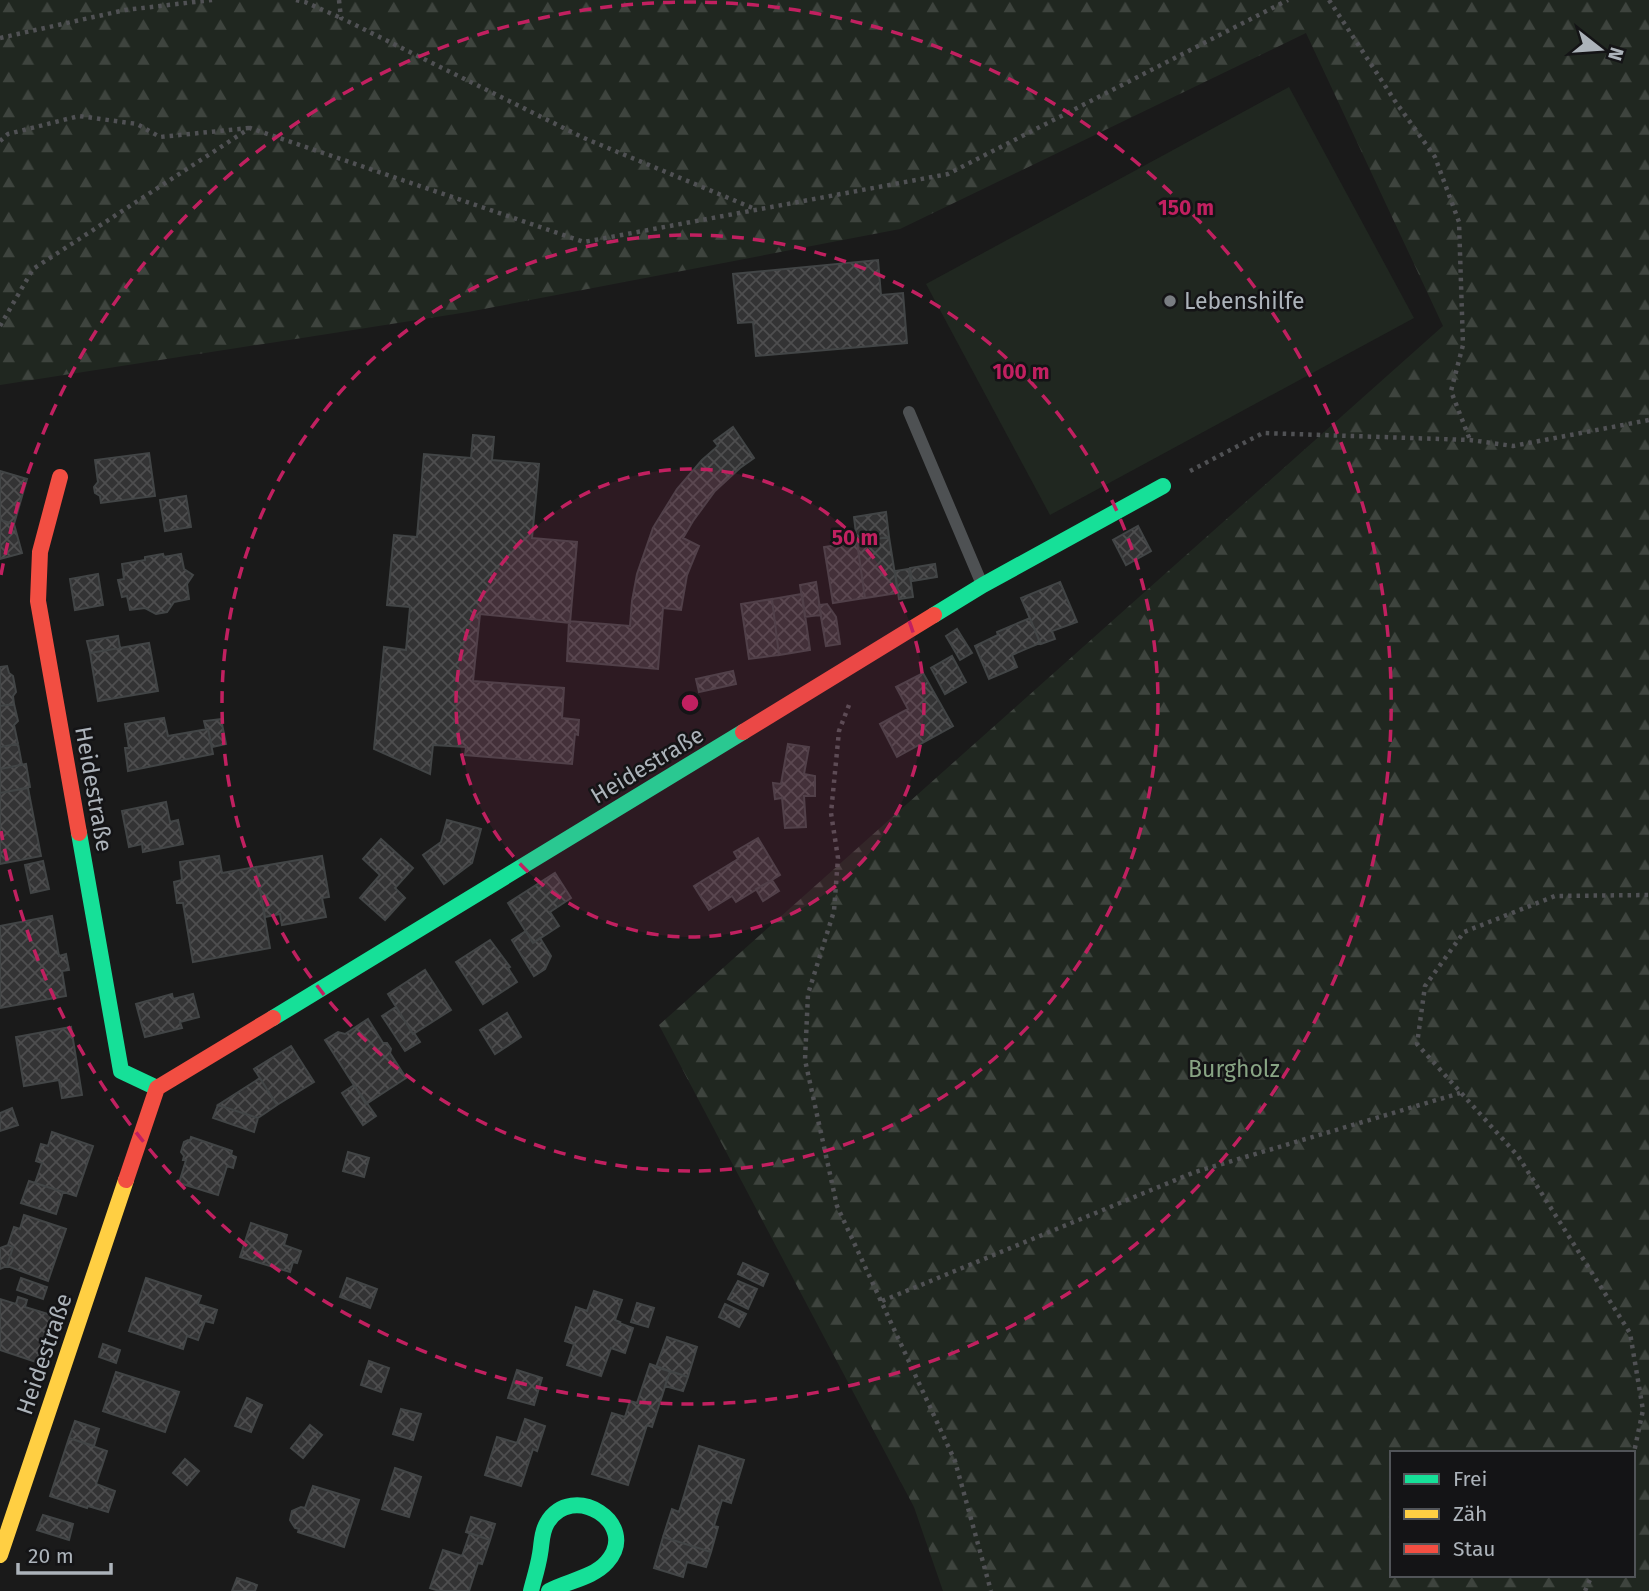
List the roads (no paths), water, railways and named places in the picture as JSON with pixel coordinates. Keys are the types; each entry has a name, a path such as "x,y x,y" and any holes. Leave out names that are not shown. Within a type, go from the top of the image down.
{"street":[{"name":"Heidestraße","path":"60,477 40,552 38,601 121,1071 158,1088"},
{"name":"Heidestraße","path":"0,1555 158,1088 983,585 1163,486"},
{"path":"531,1591 542,1533 548,1520 572,1506 596,1508 607,1517 613,1527 614,1549 608,1560 597,1569 550,1591"}],"lane":[{"path":"909,412 983,585"}],"place":[{"name":"Lebenshilfe","path":"1170,301"}],"park label":[{"name":"Burgholz","path":"1234,1069"}]}
